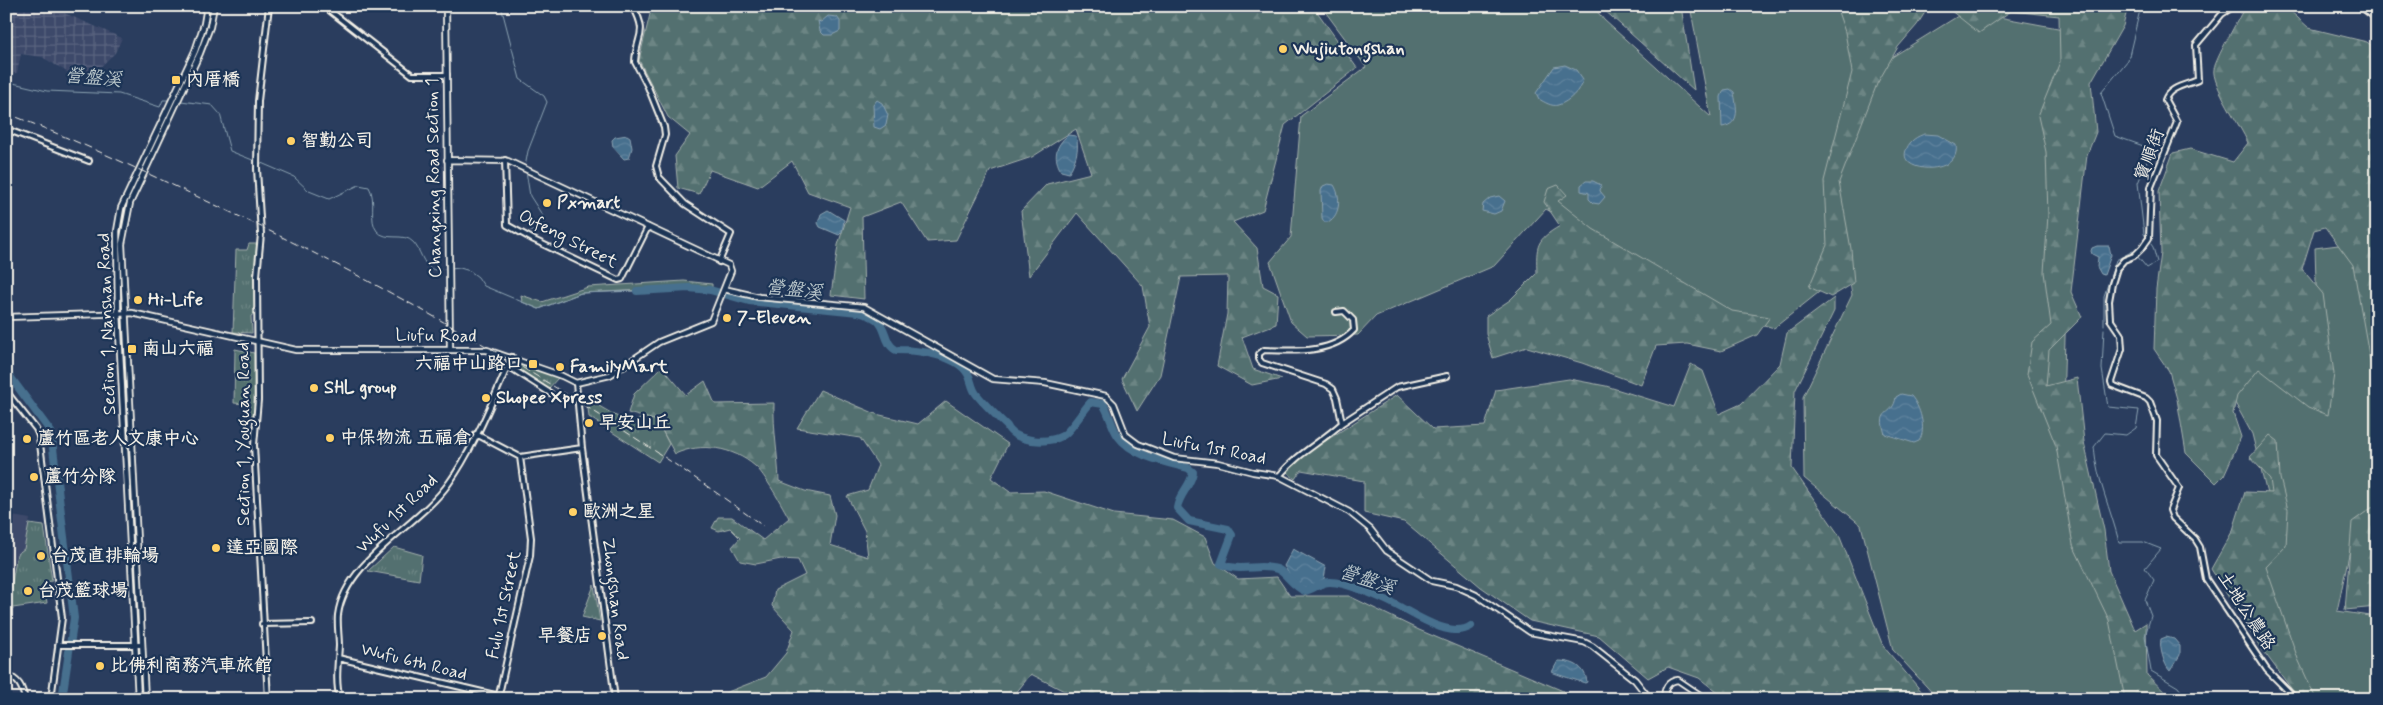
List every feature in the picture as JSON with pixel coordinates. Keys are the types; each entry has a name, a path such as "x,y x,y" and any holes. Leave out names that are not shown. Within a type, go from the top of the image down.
{"street":[{"name":"Section 1, Nanshan Road","path":"138,699 118,313 116,231 121,208 198,43 207,6"},
{"name":"Section 1, Nanshan Road","path":"145,699 122,244 126,213 207,36 214,6"},
{"name":"Section 1, Youguan Road","path":"268,699 262,624 254,445 258,400 257,276 261,234 257,154 258,101 269,6"},
{"path":"324,6 412,75 447,75"},
{"name":"Changxing Road Section 1","path":"446,6 450,349"},
{"path":"633,6 642,22 634,62 648,87 664,127 665,135 656,166 659,177 685,204 731,234 719,262"},
{"name":"寶順街","path":"2146,398 2124,391 2112,385 2111,382 2122,349 2121,335 2110,319 2109,302 2112,284 2118,268 2124,260 2134,256 2149,238 2151,187 2177,122 2165,100 2167,95 2173,90 2198,80 2196,45 2222,14 2234,6"},
{"path":"2360,6 2377,19"},
{"path":"6,129 88,160"},
{"path":"447,160 505,160 718,259 719,262 729,266 731,270 708,323 659,342 610,375 576,383"},
{"name":"Oufeng Street","path":"505,160 507,225 618,280 622,279 648,228"},
{"name":"Liufu 1st Road","path":"724,289 759,297 864,306 993,378 1045,383 1110,398 1126,435 1154,452 1174,458 1218,463 1279,476 1350,512 1370,529 1387,551 1432,581 1456,586 1476,595 1530,632 1584,642 1592,646 1635,680 1650,699"},
{"path":"1336,312 1344,311 1353,320 1354,330 1346,338 1316,349 1264,350 1259,354 1259,359 1262,363 1326,384 1333,389 1342,423"},
{"name":"Liufu Road","path":"6,317 126,313 296,350 487,350 512,357 576,383"},
{"name":"Wufu 1st Road","path":"340,699 338,615 346,589 363,567 421,514 448,486 476,434 512,357"},
{"path":"508,366 550,393"},
{"path":"1279,476 1292,460 1328,436 1342,423 1397,387 1447,376"},
{"name":"Zhongshan Road","path":"576,383 582,448 615,699"},
{"path":"6,391 36,429 39,436 61,611 51,699"},
{"name":"土地公農路","path":"2146,398 2150,402 2157,421 2156,456 2179,488 2170,510 2173,518 2195,539 2200,547 2206,579 2262,662 2296,699"},
{"path":"476,434 520,457 582,448"},
{"name":"Fulu 1st Street","path":"498,697 530,556 531,538 523,467 520,457"},
{"path":"130,546 138,545"},
{"path":"262,624 312,623"},
{"path":"58,644 142,645"},
{"name":"Wufu 6th Road","path":"338,658 512,699"},
{"path":"6,675 21,685 25,699"},
{"path":"1665,699 1666,687 1673,681 1678,680 1706,699"}],"shaded area":[{"path":"6,6 64,6 62,12 122,38 115,53 95,72 67,72 42,57 21,54 17,73 6,74"},
{"path":"6,515 30,519 24,549 17,554 11,588 6,591"}],"green space":[{"path":"652,6 1313,6 1357,68 1285,125 1263,210 1233,222 1257,248 1263,286 1278,294 1276,324 1242,337 1253,369 1282,379 1252,385 1217,366 1227,314 1228,276 1181,277 1160,375 1137,411 1122,379 1150,327 1143,286 1077,213 1029,276 1021,211 1047,184 1091,173 1076,129 1032,157 990,171 956,240 927,242 901,202 862,217 864,299 831,295 838,245 850,207 808,192 792,161 758,187 710,170 699,194 678,188 675,156 690,135 668,117 639,60"},
{"path":"1321,6 1593,6 1604,20 1711,117 1690,6 1847,6 1867,71 1830,183 1833,281 1774,328 1712,309 1546,209 1494,266 1376,316 1358,335 1307,336 1291,322 1270,262 1291,237 1301,116 1366,67"},
{"path":"1600,6 1681,6 1694,90 1603,9"},
{"path":"1836,6 1929,6 1917,25 1898,47 1877,84 1839,182 1851,249 1854,283 1831,297 1809,287 1827,245 1824,181 1852,72 1845,32"},
{"path":"1945,6 2128,6 2123,26 2091,82 2096,132 2087,155 2071,292 2082,317 2049,350 2046,386 2077,378 2084,442 2104,530 2109,571 2135,630 2146,623 2147,675 2170,697 2176,699 2125,699 2109,620 2073,545 2056,446 2027,374 2032,342 2051,325 2044,272 2048,215 2046,152 2038,116 2060,62 2059,16 2011,11 1979,33"},
{"path":"2258,6 2287,8 2309,28 2367,42 2377,50 2377,299 2372,350 2377,362 2377,372 2372,372 2353,265 2325,227 2314,230 2302,269 2323,294 2334,374 2328,415 2308,407 2259,369 2237,396 2233,413 2241,437 2224,475 2216,483 2186,453 2177,399 2169,371 2154,349 2156,289 2161,253 2159,191 2173,153 2190,149 2233,162 2248,143 2222,95 2214,76 2214,69 2222,49 2242,12"},
{"path":"1966,11 2074,31 2062,440 2137,699 1938,699 1893,650 1861,525 1804,478 1803,397 1852,295 1834,185 1876,67"},
{"path":"1558,185 1567,195 1558,201 1593,229 1732,311 1770,317 1757,335 1721,351 1687,344 1656,346 1641,385 1582,363 1527,347 1493,358 1486,334 1486,316 1510,300 1537,273 1539,244 1546,235 1560,226 1544,202 1548,189"},
{"path":"2377,240 2377,511 2355,526 2337,611 2377,617 2377,699 2300,699 2251,559 2277,534 2252,434 2229,392 2253,361 2320,411 2315,248"},
{"path":"249,244 257,244 255,313 251,316 252,333 233,332 236,250 247,250"},
{"path":"684,281 712,284 712,290 689,288 581,293 539,309 522,302 521,295 542,302 588,287"},
{"path":"1834,298 1834,311 1795,391 1792,468 1839,535 1883,646 1928,699 1726,699 1699,678 1668,667 1648,678 1599,636 1530,621 1481,587 1404,522 1364,513 1364,481 1301,470 1295,479 1287,472 1302,456 1397,395 1433,429 1485,426 1496,390 1569,379 1606,386 1674,407 1691,364 1703,371 1719,414 1741,404 1780,364 1787,333"},
{"path":"235,349 254,353 254,414 248,418 246,404 234,403"},
{"path":"521,362 558,378 548,389 516,369"},
{"path":"662,367 686,395 705,381 715,404 774,403 779,481 805,491 830,496 835,515 830,545 868,557 865,531 847,496 868,490 878,465 860,438 797,428 820,390 876,414 918,424 946,401 1008,444 991,478 1010,492 1044,491 1114,514 1173,520 1205,537 1215,563 1238,579 1277,577 1290,596 1349,596 1419,630 1582,699 1065,699 1070,694 1031,674 1011,699 726,699 725,693 766,677 786,653 794,630 772,606 775,590 805,575 798,560 781,559 756,564 740,561 732,547 740,538 730,528 719,531 712,528 718,517 732,517 763,540 789,518 768,483 755,466 737,454 716,448 695,448 675,454 657,421 628,413 634,394"},
{"path":"587,399 630,424 644,417 657,421 669,444 658,462 589,417"},
{"path":"2270,435 2278,441 2280,478 2288,510 2286,546 2266,567 2298,659 2316,699 2299,699 2256,641 2211,569 2233,530 2245,492 2272,493 2270,479 2250,457"},
{"path":"2377,504 2377,607 2345,610 2352,522"},
{"path":"29,524 44,526 52,581 44,582 47,603 6,609 6,591 11,588 17,554 24,549"},
{"path":"394,547 422,555 419,580 368,571"},
{"path":"594,585 600,621 582,617"}],"water":[{"path":"828,16 837,17 840,21 840,31 832,35 824,35 820,31 818,21 821,22"},
{"path":"1565,65 1576,70 1583,80 1577,92 1558,105 1551,105 1539,99 1536,93 1554,67"},
{"path":"1730,89 1734,92 1736,114 1733,122 1722,127 1721,97 1724,90"},
{"path":"877,100 882,103 888,115 886,125 880,129 874,127 873,105"},
{"path":"1925,134 1938,135 1956,145 1955,155 1949,163 1939,167 1918,167 1910,163 1905,157 1908,145 1914,139"},
{"path":"627,135 630,137 632,148 629,158 624,159 613,147 612,140 615,137"},
{"path":"1068,135 1076,136 1077,146 1075,160 1069,173 1061,171 1056,156 1060,143"},
{"path":"1586,181 1593,181 1601,185 1600,191 1605,197 1599,204 1593,203 1589,199 1589,193 1581,191 1581,185"},
{"path":"1328,184 1334,185 1339,200 1335,215 1328,222 1324,222 1322,218 1321,191 1323,186"},
{"path":"1499,196 1505,201 1501,211 1494,214 1482,211 1483,204 1490,198"},
{"path":"828,210 844,220 842,232 839,235 820,227 818,223 821,214"},
{"path":"2109,246 2111,255 2104,275 2101,274 2097,267 2098,257 2092,254 2091,251 2092,248"},
{"path":"1901,394 1911,396 1921,418 1921,436 1919,441 1914,443 1885,434 1883,426 1884,416 1892,408 1896,397"},
{"path":"1293,549 1326,567 1324,579 1307,588 1294,582 1284,566"},
{"path":"2166,637 2174,639 2180,646 2180,655 2170,671 2161,651 2161,639"},
{"path":"1558,661 1573,663 1581,668 1587,682 1585,683 1552,672"}],"waterway":[{"path":"501,6 520,79 544,96 547,102 528,151 525,167"},
{"path":"2137,256 2147,268 2157,262 2153,247 2144,234 2138,183 2152,149 2115,136 2101,93 2128,60 2139,14 2143,6"},
{"name":"營盤溪","path":"6,83 47,91 119,94 160,107 163,100 169,100"},
{"name":"營盤溪","path":"173,100 212,105 220,114 230,151 255,161"},
{"name":"營盤溪","path":"259,162 294,177 309,191 329,199 359,185 369,187 372,198 373,221 377,231 385,236 409,239 416,245 429,267 435,270 447,269"},
{"path":"526,171 530,196 546,221 536,231 531,231"},
{"path":"2104,325 2104,296 2116,260 2133,251 2134,253"},
{"name":"營盤溪","path":"451,269 460,268 470,271 478,277 484,286 539,309 581,293 637,291"},
{"name":"營盤溪","path":"637,291 689,288 710,290 749,301 858,312 870,316 880,323 889,344 896,350 935,354 963,367 980,399 1011,432 1026,439 1044,441 1060,437 1066,433 1091,402 1103,404 1118,436 1124,443 1132,449 1159,461 1188,468 1193,472 1177,508 1189,521 1228,529 1232,535 1221,564 1235,568 1270,567 1277,569 1296,586 1305,591 1326,582 1345,584 1382,598 1443,628 1453,630 1471,626"},
{"path":"2104,329 2102,369 2108,407 2139,410 2136,428 2126,435 2105,433 2094,447 2098,471 2119,542 2143,542 2161,549 2145,568 2154,580 2145,600 2151,616 2145,636 2151,671 2178,687 2187,699"},
{"path":"6,371 51,432 74,618 62,699"}],"railway":[{"path":"2363,6 2377,16"},
{"path":"6,113 84,145 213,204 426,312 496,352 632,436 763,526"}],"place":[{"name":"Wujiutongshan","path":"1283,49"},
{"name":"內厝橋","path":"176,80"},
{"name":"智勤公司","path":"291,141"},
{"name":"Pxmart","path":"547,203"},
{"name":"Hi-Life","path":"138,300"},
{"name":"7-Eleven","path":"727,318"},
{"name":"南山六福","path":"132,349"},
{"name":"六福中山路口","path":"533,364"},
{"name":"FamilyMart","path":"560,367"},
{"name":"SHL group","path":"314,388"},
{"name":"Shopee Xpress","path":"486,398"},
{"name":"早安山丘","path":"589,423"},
{"name":"中保物流 五福倉","path":"330,438"},
{"name":"蘆竹區老人文康中心","path":"27,439"},
{"name":"蘆竹分隊","path":"34,477"},
{"name":"歐洲之星","path":"573,512"},
{"name":"達亞國際","path":"216,548"},
{"name":"台茂直排輪場","path":"41,556"},
{"name":"台茂籃球場","path":"28,591"},
{"name":"早餐店","path":"602,636"},
{"name":"比佛利商務汽車旅館","path":"100,666"}]}
